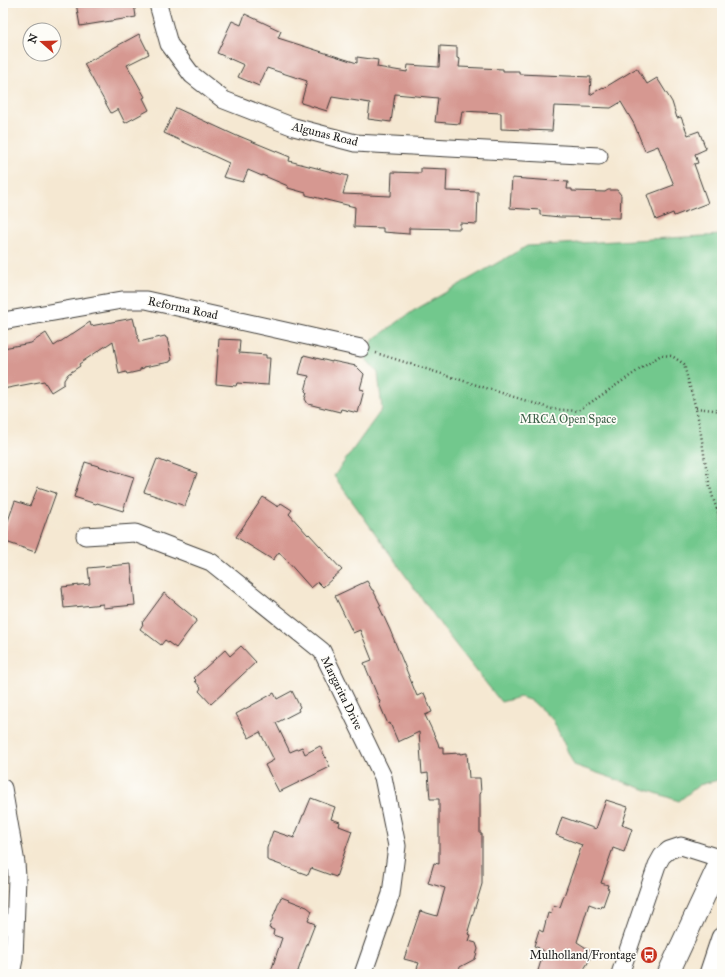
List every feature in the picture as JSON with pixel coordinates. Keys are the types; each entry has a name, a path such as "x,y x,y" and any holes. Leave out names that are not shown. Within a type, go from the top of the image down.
{"main road":[{"path":"668,974 722,858"},
{"path":"710,974 722,938"}],"street":[{"name":"Algunas Road","path":"159,3 169,44 192,75 224,100 294,127 355,143 599,156"},
{"name":"Reforma Road","path":"3,321 122,300 146,300 361,348"},
{"name":"Margarita Drive","path":"85,536 135,532 211,562 322,651 383,777 397,846 391,894 363,974"},
{"path":"3,788 17,877 14,959 11,974"},
{"path":"620,974 657,865 662,856 669,850 682,846 722,858"}],"path":[{"path":"361,348 552,409 578,411 661,354 672,356 684,364 696,408 709,480 717,510 722,520"},
{"path":"696,408 722,412"}],"green space":[{"name":"MRCA Open Space","path":"722,235 722,779 699,785 679,801 574,765 553,720 532,701 520,697 501,702 448,635 334,476 382,409 378,373 366,359 373,340 413,311 527,246"}],"building":[{"path":"76,3 134,3 136,17 80,26"},
{"path":"245,14 281,31 278,38 357,63 357,57 378,60 377,67 407,72 408,65 439,67 440,46 457,47 457,58 460,59 459,67 503,69 503,71 519,71 519,74 591,77 590,95 637,68 647,84 657,78 672,102 677,118 681,117 688,135 699,131 706,149 695,154 698,163 694,164 708,203 674,216 673,213 656,220 647,195 674,185 658,146 645,151 634,124 621,102 611,108 554,106 552,131 501,129 501,113 462,111 460,124 435,122 438,98 395,94 391,122 368,119 370,103 332,97 327,111 301,103 307,81 267,68 259,86 238,77 244,65 217,53 232,21 241,25"},
{"path":"139,34 149,54 127,65 145,97 143,98 149,110 125,123 118,109 111,113 84,64"},
{"path":"176,108 239,137 290,157 289,161 348,176 343,194 391,196 392,172 421,173 421,168 447,169 446,191 478,192 477,224 460,223 460,229 409,228 409,234 383,232 383,228 354,227 355,207 306,195 306,193 288,188 288,186 248,170 243,182 223,177 229,163 164,133"},
{"path":"512,178 568,182 567,189 572,189 572,191 605,192 608,190 617,190 621,195 620,218 560,217 540,215 540,210 510,208"},
{"path":"133,318 139,342 165,336 167,338 172,360 170,362 144,367 140,369 140,371 119,374 113,341 79,364 80,366 68,374 64,380 64,384 51,392 44,381 3,389 3,348 31,343 46,333 54,346 90,322 91,326"},
{"path":"219,339 240,340 239,353 266,355 266,358 270,358 268,385 237,383 236,386 216,384"},
{"path":"304,355 356,366 364,374 360,389 364,390 358,413 341,409 340,412 308,404 305,399 307,393 305,391 309,376 299,374"},
{"path":"157,459 197,473 185,506 144,492"},
{"path":"85,462 134,477 123,511 74,497"},
{"path":"38,487 56,493 35,552 3,541 3,535 15,501 30,506"},
{"path":"263,497 278,507 281,503 292,510 289,514 342,570 323,587 318,582 311,588 279,552 273,560 236,537"},
{"path":"131,564 135,605 103,608 103,604 64,608 62,587 90,584 88,568"},
{"path":"367,581 381,606 379,606 417,696 424,693 432,712 425,715 439,747 443,747 443,754 467,753 469,778 480,778 482,884 468,931 468,934 471,935 469,941 476,943 478,949 475,959 460,967 458,974 415,974 419,963 404,959 420,911 437,916 445,888 428,883 434,863 439,864 439,799 430,799 428,773 422,774 419,732 398,742 390,723 388,724 364,663 372,660 360,630 353,633 335,596"},
{"path":"164,593 197,620 176,648 165,640 161,645 140,629 143,624 142,623"},
{"path":"241,646 256,662 211,704 199,691 201,688 194,678 225,650 230,656"},
{"path":"292,691 300,707 298,709 299,711 276,723 290,752 302,747 305,754 320,746 330,767 279,792 265,765 274,760 260,732 249,738 236,714 274,693 277,699"},
{"path":"311,798 335,807 331,819 340,822 339,826 352,831 336,877 311,868 308,875 267,860 267,848 273,831 294,838"},
{"path":"606,800 628,807 622,825 632,829 624,852 613,848 601,883 608,885 607,888 609,889 603,906 601,905 600,908 589,904 577,942 594,953 581,974 537,974 544,951 534,946 539,930 543,932 548,913 551,914 553,905 560,907 582,845 556,835 562,817 596,829"},
{"path":"281,897 307,907 312,911 308,921 315,924 297,974 270,974 282,938 273,935 274,930 269,928"}],"place":[{"name":"Mulholland/Frontage","path":"649,955"}]}
